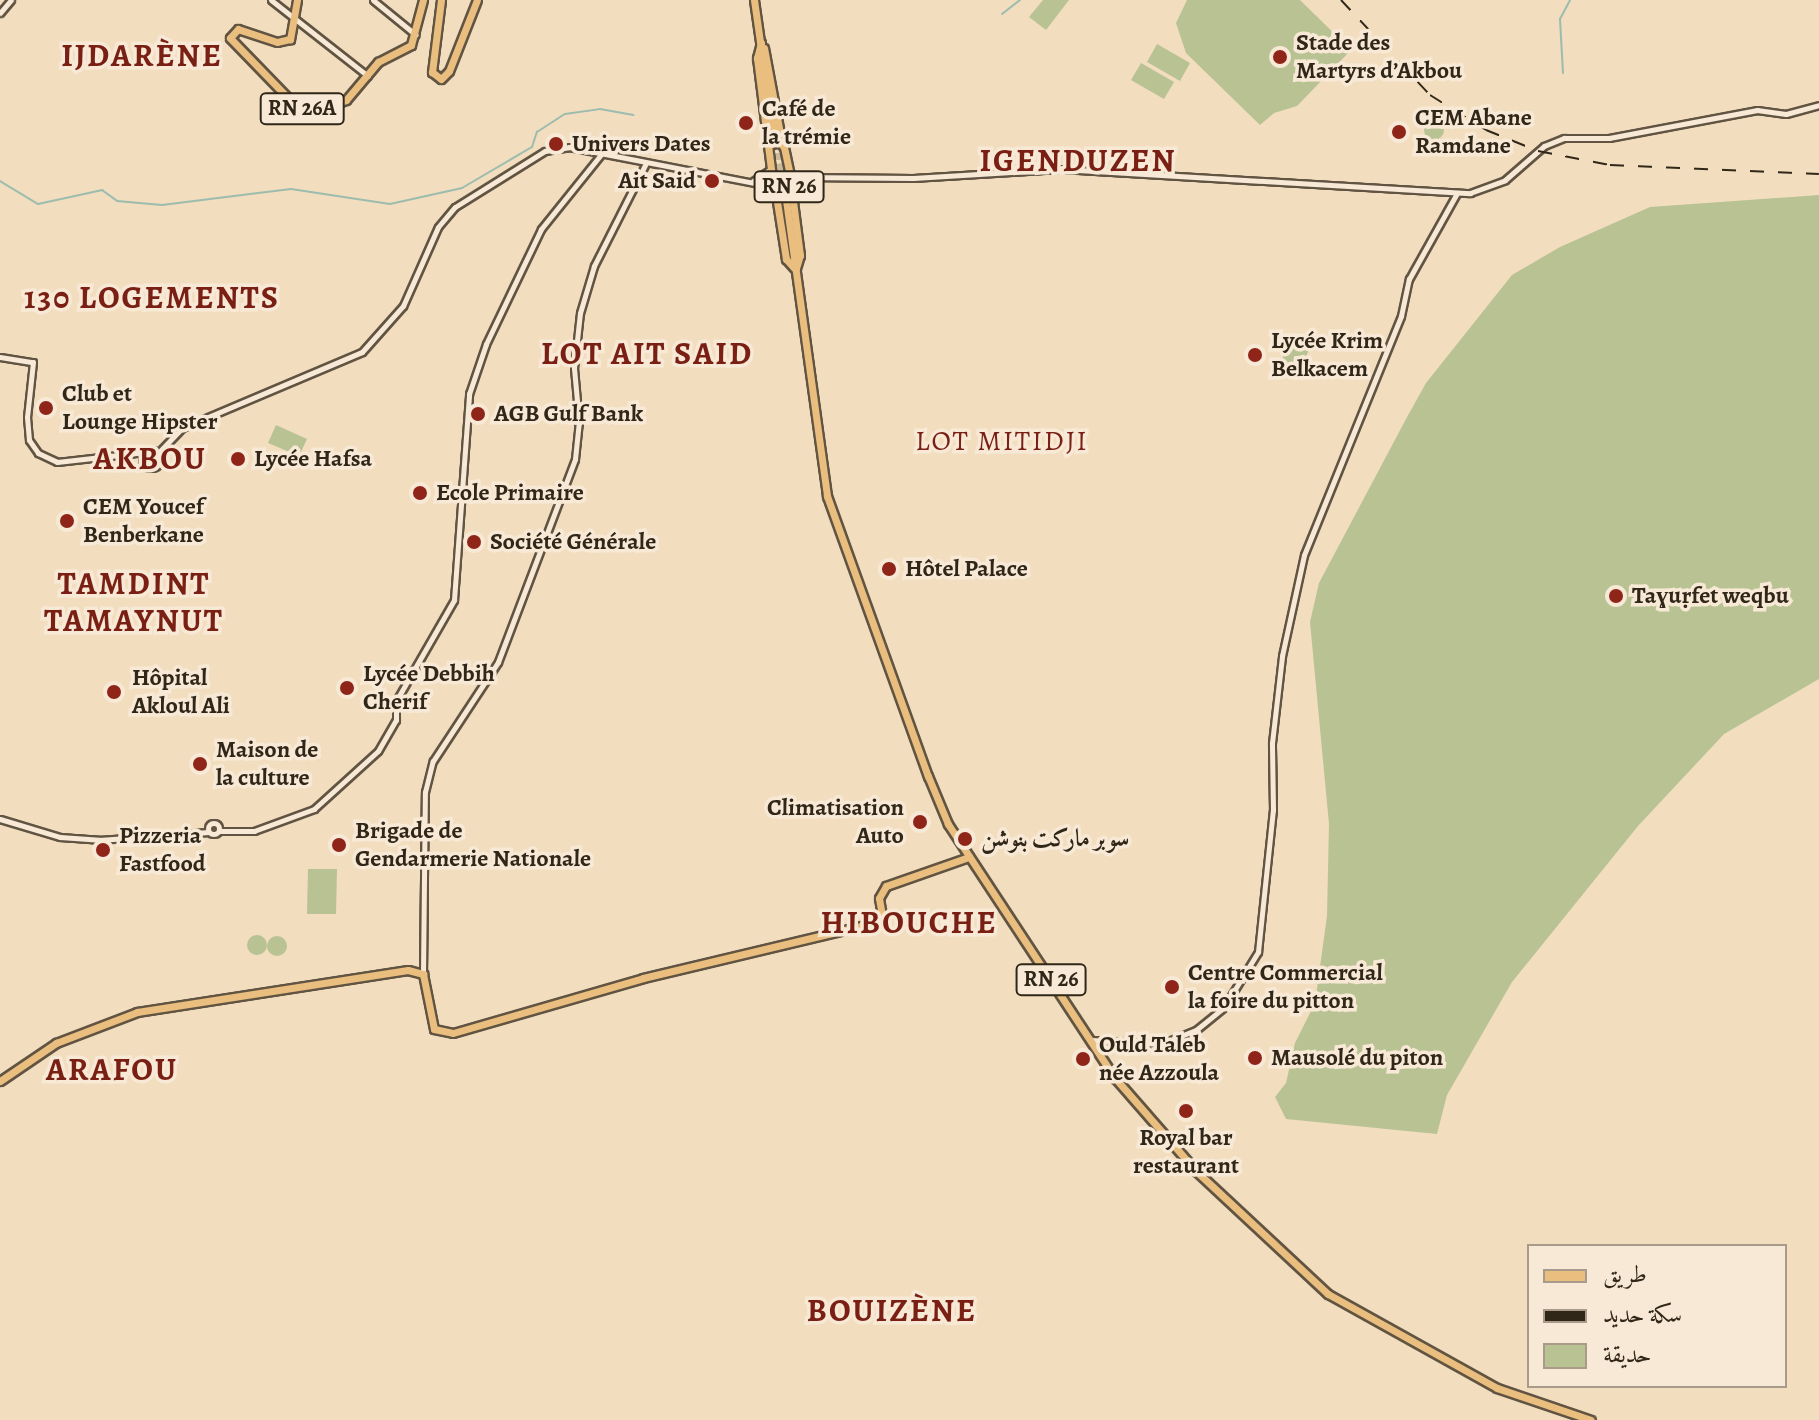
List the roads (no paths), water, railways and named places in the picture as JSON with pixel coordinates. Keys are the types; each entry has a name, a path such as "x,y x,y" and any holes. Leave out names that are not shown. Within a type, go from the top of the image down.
{"main road":[{"path":"297,0 297,22"},
{"path":"416,35 423,0"},
{"path":"441,0 432,72 441,79 449,71 477,0"},
{"name":"RN 26","path":"754,0 773,132"},
{"name":"RN 26A","path":"297,22 293,37 282,42 240,29 232,33 231,41 305,110 339,104 382,58 406,50 416,35"},
{"name":"RN 26","path":"761,43 768,57 788,172 794,180 800,255 795,270"},
{"name":"RN 26","path":"761,43 757,58 774,187 786,259 795,270"},
{"name":"RN 26","path":"769,145 782,144"},
{"name":"RN 26","path":"774,187 783,191 794,180"},
{"name":"RN 26","path":"786,200 827,496 928,776 948,824 969,857 1142,1113 1328,1294 1497,1388 1591,1420"},
{"path":"0,1081 56,1043 137,1012 387,973 423,974 430,1021 442,1034 453,1033 643,978 883,921 879,898 886,886 969,857"}],"street":[{"path":"0,13 11,0"},
{"path":"271,0 368,76"},
{"path":"373,0 416,35"},
{"path":"794,180 913,178 1079,169 1457,193 1492,187 1544,146 1564,138 1609,138 1757,110 1786,114 1819,105"},
{"path":"145,452 143,463 152,468 159,464 158,453 182,428 362,352 403,306 438,227 476,190 545,151 569,147 774,187"},
{"path":"0,819 60,837 86,839 209,832 214,824 220,831 254,831 314,809 378,751 396,720 396,701 454,600 469,394 486,344 541,229 602,153"},
{"path":"423,974 425,792 433,761 498,662 575,459 579,423 574,368 580,313 594,266 646,163"},
{"path":"752,181 773,166"},
{"path":"1091,1040 1161,1044 1196,1030 1224,1007 1258,952 1273,810 1272,743 1282,656 1304,555 1401,316 1409,279 1457,193"},
{"path":"0,357 33,362 27,417 29,440 38,453 57,462 158,453"}],"waterway":[{"path":"1002,14 1020,0"},
{"path":"1563,73 1560,19 1570,0"},
{"path":"0,181 38,204 102,190 117,201 162,205 291,189 390,204 462,188 532,147 537,132 565,114 600,109 633,115"}],"tunnel":[{"path":"773,132 786,200"}],"railway":[{"path":"1341,0 1430,95 1486,130 1538,151 1610,165 1819,174"}],"place":[{"name":"Stade des Martyrs d’Akbou","path":"1280,57"},
{"name":"Café de la trémie","path":"746,123"},
{"name":"CEM Abane Ramdane","path":"1399,132"},
{"name":"Univers Dates","path":"556,144"},
{"name":"Ait Said","path":"712,181"},
{"name":"Lycée Krim Belkacem","path":"1255,355"},
{"name":"Club et Lounge Hipster","path":"46,408"},
{"name":"AGB Gulf Bank","path":"478,414"},
{"name":"Lycée Hafsa","path":"238,459"},
{"name":"Ecole Primaire","path":"420,493"},
{"name":"CEM Youcef Benberkane","path":"67,521"},
{"name":"Société Générale","path":"474,542"},
{"name":"Hôtel Palace","path":"889,569"},
{"name":"Taɣuṛfet weqbu","path":"1616,596"},
{"name":"Lycée Debbih Cherif","path":"347,688"},
{"name":"Hôpital Akloul Ali","path":"114,692"},
{"name":"Maison de la culture","path":"200,764"},
{"name":"Climatisation Auto","path":"920,822"},
{"name":"سوبر ماركت بنوشن","path":"965,839"},
{"name":"Brigade de Gendarmerie Nationale","path":"339,845"},
{"name":"Pizzeria Fastfood","path":"103,850"},
{"name":"Centre Commercial la foire du pitton","path":"1172,987"},
{"name":"Mausolé du piton","path":"1255,1058"},
{"name":"Ould Taleb née Azzoula","path":"1083,1059"},
{"name":"Royal bar restaurant","path":"1186,1111"}],"district":[{"name":"IJDARÈNE","path":"142,55"},
{"name":"IGENDUZEN","path":"1078,160"},
{"name":"130 LOGEMENTS","path":"152,297"},
{"name":"LOT AIT SAID","path":"647,353"},
{"name":"LOT MITIDJI","path":"1002,441"},
{"name":"AKBOU","path":"150,458"},
{"name":"TAMDINT TAMAYNUT","path":"134,602"},
{"name":"HIBOUCHE","path":"909,922"},
{"name":"ARAFOU","path":"112,1069"},
{"name":"BOUIZÈNE","path":"892,1310"}]}
